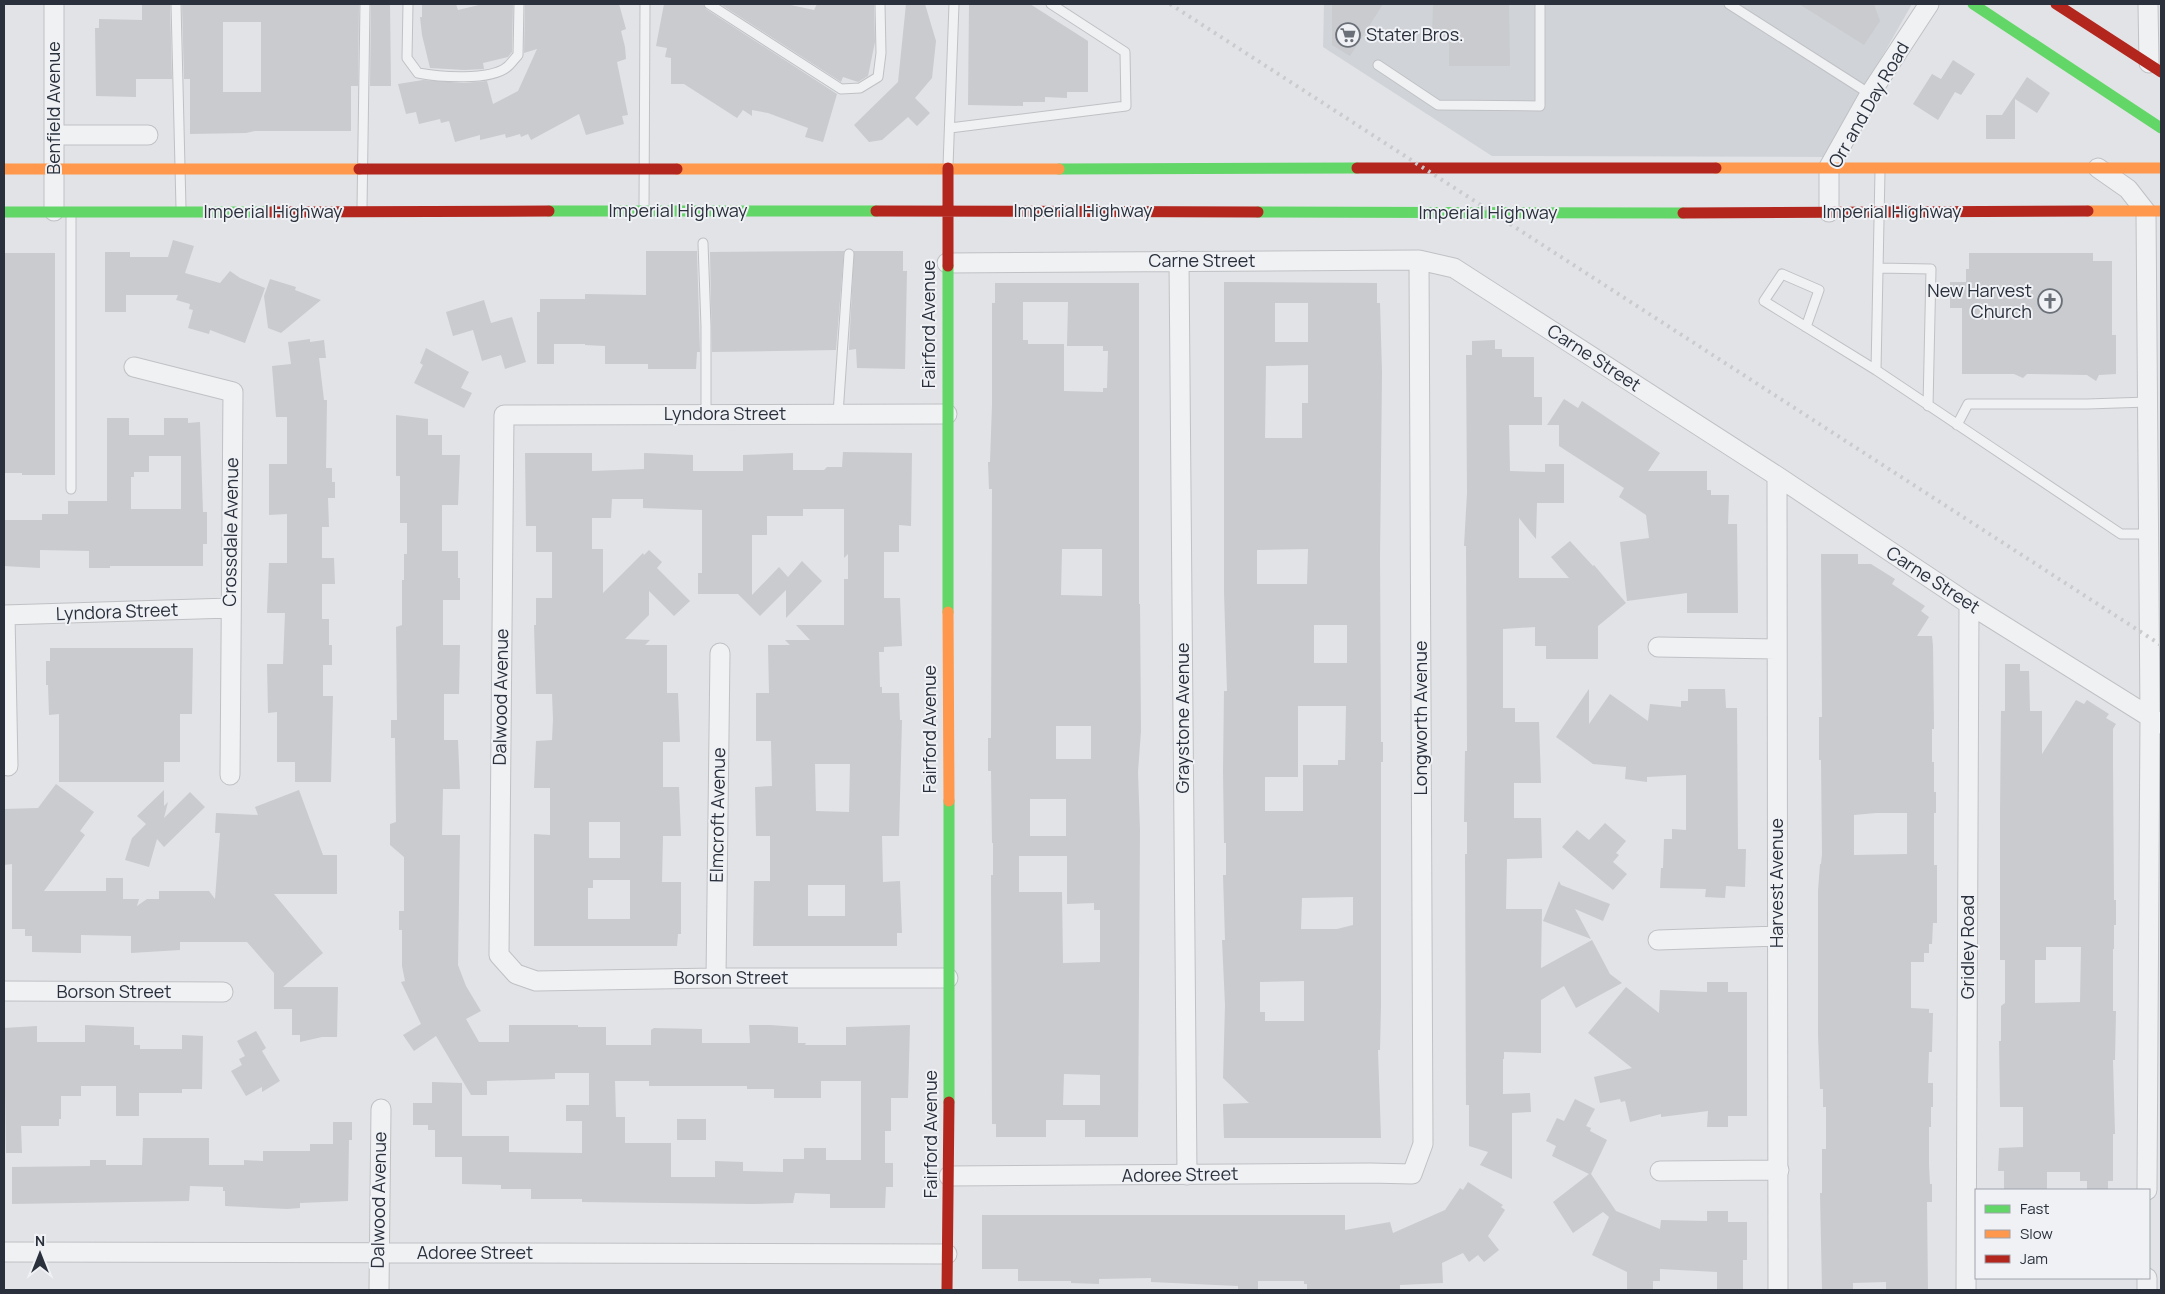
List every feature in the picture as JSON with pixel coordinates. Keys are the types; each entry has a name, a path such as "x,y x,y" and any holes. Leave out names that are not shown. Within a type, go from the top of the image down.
{"main road":[{"path":"1973,4 2161,128"},
{"path":"2056,4 2071,8 2155,67"},
{"name":"Fairford Avenue","path":"947,1290 949,1176 948,168"},
{"path":"4,170 2161,168"},
{"name":"Imperial Highway","path":"4,212 2153,211"}],"street":[{"name":"Benfield Avenue","path":"54,4 55,170 63,211"},
{"name":"Orr and Day Road","path":"1829,212 1829,167 1870,94 1929,4"},
{"path":"2148,4 2155,67"},
{"path":"54,135 148,134"},
{"path":"2097,168 2128,189 2153,211 2148,402 2153,544 2155,720 2147,1189"},
{"name":"Carne Street","path":"947,263 1419,260 1454,268 1777,476 1969,604 2155,720"},
{"name":"Longworth Avenue","path":"1412,1174 1423,1144 1419,260"},
{"name":"Graystone Avenue","path":"1180,261 1187,1175"},
{"name":"Crossdale Avenue","path":"134,367 233,392 230,775"},
{"name":"Lyndora Street","path":"504,415 947,414"},
{"name":"Dalwood Avenue","path":"504,415 499,955 516,974"},
{"name":"Harvest Avenue","path":"1777,476 1778,1290"},
{"name":"Gridley Road","path":"1966,1290 1969,604"},
{"name":"Lyndora Street","path":"5,616 230,608"},
{"path":"5,616 8,766"},
{"path":"1658,647 1776,649"},
{"name":"Elmcroft Avenue","path":"716,978 720,653"},
{"path":"1658,940 1778,936"},
{"name":"Borson Street","path":"516,974 536,981 716,978 948,978"},
{"name":"Borson Street","path":"4,991 223,992"},
{"name":"Dalwood Avenue","path":"378,1290 381,1109"},
{"path":"1660,1171 1779,1170"},
{"name":"Adoree Street","path":"949,1176 1370,1172 1412,1174"},
{"name":"Adoree Street","path":"4,1252 947,1254"}],"lane":[{"path":"176,4 181,211"},
{"path":"362,212 365,4"},
{"path":"408,4 407,58 418,73 437,76 492,74 506,68 518,55 519,4"},
{"path":"644,211 645,4"},
{"path":"709,4 841,89 860,88 878,77 882,53 880,4"},
{"path":"948,168 954,4"},
{"path":"950,128 1126,106 1125,52 1051,4"},
{"path":"1378,65 1438,106 1540,106 1540,4"},
{"path":"1730,4 1870,94"},
{"path":"1876,370 1880,168"},
{"path":"63,211 71,489"},
{"path":"702,243 706,326 706,414"},
{"path":"838,414 849,254"},
{"path":"1879,268 1931,269 1928,406"},
{"path":"1806,327 1819,290 1782,274 1764,301 1806,327 1876,370 2121,534 2153,544"},
{"path":"1957,424 1968,404 2148,402"}],"shaded area":[{"path":"1324,4 1912,4 1825,157 1492,156 1323,47"}],"building":[{"path":"142,4 170,4 172,79 136,79 136,97 96,96 95,28 99,28 99,19 142,20"},
{"path":"182,4 359,4 358,86 351,86 351,131 255,131 246,133 190,134 190,79 184,79","holes":["223,22 261,22 261,92 223,92"]},
{"path":"371,4 390,4 391,86 370,86"},
{"path":"422,4 456,4 458,10 483,4 513,4 512,52 508,57 483,63 484,69 430,68 422,35 420,17 422,17"},
{"path":"525,4 619,4 626,29 621,31 626,59 617,62 628,115 622,116 624,124 586,135 579,114 531,140 528,134 521,137 520,134 506,138 505,134 480,140 480,135 455,142 449,121 441,123 440,119 419,124 416,112 406,114 398,84 423,80 464,83 487,81 493,104 518,91 537,49 524,53"},
{"path":"664,4 703,4 706,9 837,94 823,142 805,137 808,128 768,113 752,110 752,116 743,110 737,118 684,84 671,84 671,58 665,57 667,48 656,46"},
{"path":"720,4 786,4 814,10 817,4 874,4 875,42 868,76 858,82 843,77 841,82"},
{"path":"906,4 925,4 936,41 932,78 915,98 930,113 917,126 908,117 882,140 869,142 854,125 898,82"},
{"path":"969,4 1030,4 1088,41 1088,92 1067,92 1067,98 1045,97 1045,102 1023,102 1023,106 968,105"},
{"path":"1332,4 1383,4 1350,56 1332,45"},
{"path":"1433,4 1509,4 1510,66 1449,66 1449,36 1432,36"},
{"path":"1799,4 1874,4 1880,21 1864,45"},
{"path":"1953,60 1975,74 1961,95 1955,92 1938,120 1913,104 1932,74 1941,79"},
{"path":"2027,77 2050,93 2037,113 2015,99 2015,139 1986,139 1986,115 2002,115"},
{"path":"173,240 194,246 185,273 220,283 230,271 240,278 265,288 245,343 210,330 209,334 188,328 193,310 189,309 190,304 176,300 178,295 126,295 126,312 105,312 105,252 130,252 130,257 168,257"},
{"path":"646,251 697,251 700,352 697,352 696,369 648,369 648,364 605,364 605,346 585,344 554,344 554,364 537,364 537,312 540,312 540,299 585,299 585,294 646,295"},
{"path":"844,251 836,350 712,352 710,252"},
{"path":"854,251 903,251 903,271 907,271 905,369 857,368 856,349 849,350"},
{"path":"4,253 55,253 55,475 4,473"},
{"path":"1969,253 2093,253 2093,261 2112,261 2112,335 2116,335 2116,374 2099,375 2096,381 2087,375 2027,374 2023,378 2014,374 1962,374 1962,308 1950,308 1950,282 1966,282 1966,269 1969,269"},
{"path":"270,279 296,287 295,290 321,300 281,333 268,328 264,296"},
{"path":"1224,282 1377,283 1377,303 1380,303 1382,373 1380,557 1381,742 1383,742 1383,762 1381,762 1381,1005 1380,1050 1378,1050 1381,1138 1224,1138 1223,1104 1249,1103 1223,1078 1225,1005 1222,940 1225,940 1223,875 1226,875 1226,843 1224,843 1223,771 1224,691 1227,691 1224,592","holes":["1275,303 1308,303 1308,342 1275,342","1308,365 1308,403 1302,403 1302,438 1265,438 1266,366","1308,549 1307,584 1257,584 1257,550","1314,625 1347,625 1347,663 1314,663","1298,706 1346,706 1345,760 1338,760 1338,765 1303,765 1303,811 1265,811 1265,777 1298,777","1353,897 1353,925 1337,929 1301,929 1302,898","1304,981 1304,1021 1265,1021 1265,1012 1260,1012 1260,982"]},
{"path":"995,283 1139,283 1141,731 1138,772 1140,831 1138,1137 1085,1137 1085,1120 1046,1120 1046,1137 996,1137 996,1124 992,1124 991,875 993,875 993,843 991,771 988,771 988,738 991,738 992,489 989,489 988,462 990,462 992,405 992,303 995,303","holes":["1023,302 1068,302 1067,346 1103,346 1103,351 1108,351 1107,388 1103,388 1103,392 1064,391 1064,344 1028,344 1028,340 1023,340","1062,549 1102,549 1102,596 1061,595","1056,726 1091,726 1091,759 1056,759","1030,799 1066,799 1066,836 1030,836","1019,856 1067,856 1067,904 1094,903 1094,910 1100,910 1100,962 1063,963 1062,892 1019,892","1064,1074 1100,1075 1100,1105 1063,1105"]},
{"path":"484,300 491,323 512,317 526,362 505,369 501,355 482,361 473,330 453,336 446,312"},
{"path":"310,339 310,342 324,340 326,358 319,358 324,400 327,400 326,468 332,468 332,482 335,482 335,498 328,498 329,527 322,527 322,558 334,558 335,584 322,584 322,619 329,619 329,645 332,645 332,665 323,665 323,696 333,696 331,782 295,782 295,762 277,762 277,712 268,713 267,664 283,664 285,613 267,613 269,563 287,563 287,514 269,515 269,464 287,464 287,417 276,417 272,366 291,364 288,342"},
{"path":"1495,340 1495,349 1502,349 1502,357 1534,357 1534,397 1542,397 1542,425 1509,425 1510,471 1545,472 1545,464 1564,464 1564,503 1537,503 1536,539 1519,518 1519,578 1569,578 1551,557 1570,541 1594,565 1626,603 1598,626 1598,659 1546,659 1546,646 1535,646 1535,627 1503,629 1503,708 1515,708 1515,722 1539,722 1541,783 1514,783 1514,818 1541,818 1542,858 1507,859 1506,909 1542,909 1541,968 1592,940 1610,974 1622,983 1576,1008 1564,986 1541,1000 1541,1053 1504,1052 1503,1094 1530,1093 1531,1112 1512,1113 1512,1179 1480,1165 1488,1152 1469,1146 1469,1105 1466,1105 1465,854 1467,854 1467,822 1464,822 1465,751 1467,751 1466,546 1464,546 1467,493 1466,355 1472,355 1472,341"},
{"path":"426,348 469,372 461,388 472,393 464,408 414,383 423,365 420,363"},
{"path":"1564,399 1578,408 1582,401 1660,453 1648,471 1707,471 1707,490 1711,490 1711,495 1729,495 1728,524 1737,524 1738,613 1687,613 1687,593 1627,601 1620,542 1649,538 1646,515 1619,497 1624,488 1559,446 1559,425 1547,425"},
{"path":"396,415 428,419 428,435 442,435 442,455 460,455 458,505 442,505 442,551 458,551 460,600 443,600 443,645 460,645 459,694 444,694 444,740 458,740 460,789 443,789 442,835 460,835 458,965 466,986 481,1011 466,1019 479,1042 509,1042 509,1025 578,1025 578,1027 606,1027 606,1045 651,1045 651,1030 654,1028 702,1029 702,1043 750,1043 749,1025 770,1025 798,1027 798,1043 806,1043 805,1045 846,1045 846,1027 910,1025 908,1098 891,1098 891,1131 885,1131 885,1163 893,1163 893,1187 886,1187 885,1208 830,1208 830,1194 795,1193 793,1203 754,1204 582,1202 582,1199 531,1199 531,1189 501,1189 501,1185 462,1184 462,1157 435,1157 435,1130 428,1130 428,1125 413,1125 413,1103 432,1103 432,1082 462,1083 462,1136 509,1136 509,1152 582,1153 582,1121 566,1121 566,1105 589,1105 589,1073 555,1073 555,1079 487,1081 487,1095 471,1095 436,1036 414,1051 403,1035 421,1024 401,982 405,981 402,966 402,930 399,930 399,911 404,911 404,857 390,845 390,824 396,822 395,738 391,738 391,720 397,720 396,627 402,625 402,580 404,580 404,554 407,554 407,523 400,523 400,476 396,476","holes":["615,1081 649,1081 649,1086 747,1086 747,1089 774,1089 774,1098 821,1098 821,1081 861,1081 861,1160 826,1160 826,1148 804,1148 804,1159 783,1159 783,1172 743,1171 743,1162 715,1161 715,1177 671,1177 671,1143 625,1143 625,1117 616,1117"]},
{"path":"107,418 129,418 129,435 164,435 164,418 188,418 188,423 200,422 203,512 207,512 207,544 203,544 203,566 110,566 110,568 89,568 89,551 40,550 40,568 4,566 4,520 42,520 42,514 68,514 68,501 107,501","holes":["149,456 181,456 181,509 131,509 131,477 134,477 134,472 149,472"]},
{"path":"843,452 912,453 911,526 899,525 899,552 884,552 884,598 900,598 902,646 884,647 884,652 879,652 880,687 882,687 882,693 899,693 900,720 902,720 899,836 882,836 883,882 900,881 902,933 897,933 897,946 753,946 754,881 770,881 770,836 756,836 755,787 772,786 771,741 756,741 756,693 769,693 768,645 790,645 785,640 810,640 796,625 844,625 844,579 848,579 848,554 844,558 844,509 803,509 803,516 767,516 767,535 752,535 752,595 779,567 788,577 802,561 822,581 786,618 786,590 760,616 738,594 698,594 698,573 702,573 702,510 643,508 643,499 612,499 611,518 592,518 592,549 603,549 603,593 643,553 644,555 649,550 662,562 657,568 690,601 674,616 649,591 649,615 625,639 650,640 645,645 667,645 667,693 678,693 680,742 663,742 663,787 679,787 681,836 663,836 662,882 681,882 681,934 678,934 677,946 534,946 534,834 550,835 550,788 534,788 536,741 552,740 553,719 552,694 536,694 534,625 536,625 536,598 552,598 552,552 536,552 536,526 526,526 525,453 592,453 592,471 644,469 644,453 693,455 693,471 743,471 743,455 793,453 793,470 824,470 827,467 842,467","holes":["815,764 850,764 849,812 816,811","589,822 620,822 620,858 589,858","593,880 630,880 630,919 588,919 588,888 593,888","808,885 845,885 845,916 808,916"]},
{"path":"1821,554 1858,554 1858,564 1871,564 1895,579 1892,584 1925,606 1921,611 1929,617 1917,636 1932,636 1933,646 1934,729 1932,729 1932,762 1934,762 1934,792 1936,792 1934,865 1937,865 1937,923 1933,923 1932,944 1929,944 1929,953 1924,953 1924,962 1911,962 1911,1008 1929,1009 1929,1013 1933,1013 1932,1052 1929,1052 1928,1083 1933,1083 1933,1107 1931,1107 1931,1127 1929,1127 1929,1165 1932,1202 1927,1202 1928,1290 1886,1289 1886,1282 1853,1283 1853,1290 1822,1290 1820,1193 1822,1193 1822,1149 1826,1149 1826,1107 1823,1107 1823,1089 1820,1089 1818,891 1822,854 1819,717 1822,717","holes":["1907,813 1907,854 1854,855 1854,815"]},
{"path":"50,648 193,648 192,714 180,714 180,762 164,762 164,782 59,782 59,714 49,715 48,685 46,685 46,661 50,661"},
{"path":"2005,664 2020,664 2020,671 2029,671 2030,711 2042,711 2042,754 2076,700 2084,704 2087,700 2109,714 2106,718 2116,724 2113,729 2114,900 2116,900 2116,925 2114,925 2113,949 2113,1011 2116,1011 2115,1060 2113,1060 2115,1134 2113,1134 2113,1181 2108,1181 2108,1189 2087,1189 2087,1181 2080,1181 2080,1172 2047,1172 2047,1189 2004,1189 2004,1171 1998,1171 1999,1148 2023,1147 2023,1107 2000,1107 1999,1041 2001,1041 2001,1006 2005,1003 2005,960 2000,960 2001,711 2005,711","holes":["2046,947 2081,947 2080,1002 2035,1003 2035,960 2046,960"]},
{"path":"1589,689 1589,724 1610,694 1648,721 1650,704 1681,707 1681,701 1688,701 1688,689 1725,689 1726,708 1737,708 1738,849 1746,849 1745,887 1726,886 1725,898 1705,897 1706,889 1660,888 1664,839 1672,839 1672,829 1686,830 1686,775 1647,777 1647,782 1625,779 1626,767 1593,764 1556,737"},
{"path":"56,784 94,812 80,831 85,835 44,891 106,891 106,878 123,878 123,899 139,899 137,906 147,899 159,899 159,891 209,891 215,899 220,833 215,833 216,813 258,815 255,807 299,790 323,855 337,855 337,894 274,894 323,953 283,987 338,987 337,1037 322,1037 300,1042 300,1035 292,1035 292,1009 274,1009 274,973 247,942 180,942 180,950 131,953 131,936 81,935 81,953 32,952 32,936 25,936 25,929 12,929 12,864 4,865 4,809 38,808"},
{"path":"164,790 164,806 168,802 164,818 190,792 205,807 164,847 157,839 149,867 125,860 132,838 146,824 137,816"},
{"path":"1605,823 1626,841 1616,853 1619,855 1613,862 1627,874 1613,890 1562,847 1577,830 1589,840"},
{"path":"1559,881 1561,885 1610,904 1603,921 1575,909 1591,939 1543,921"},
{"path":"1707,982 1728,982 1728,992 1747,992 1747,1116 1728,1116 1728,1127 1707,1127 1708,1111 1661,1117 1661,1114 1630,1122 1625,1101 1621,1102 1620,1099 1600,1103 1594,1077 1632,1068 1588,1033 1626,987 1659,1013 1660,990 1707,992"},
{"path":"85,1025 134,1027 134,1045 140,1045 140,1049 182,1049 182,1035 203,1036 202,1089 182,1089 182,1093 139,1093 139,1116 116,1116 116,1086 81,1086 81,1096 61,1096 61,1119 59,1119 59,1126 21,1126 22,1153 6,1153 4,1028 37,1026 37,1042 85,1042"},
{"path":"256,1031 266,1048 262,1051 280,1081 262,1092 262,1087 246,1096 231,1071 242,1065 239,1059 245,1056 237,1041"},
{"path":"1575,1099 1595,1109 1586,1126 1591,1128 1590,1131 1607,1140 1591,1174 1616,1211 1660,1229 1661,1220 1707,1221 1707,1211 1728,1211 1728,1222 1747,1222 1747,1260 1743,1260 1743,1290 1717,1290 1717,1272 1660,1269 1660,1281 1653,1281 1653,1290 1627,1290 1627,1272 1592,1255 1609,1217 1603,1212 1573,1233 1553,1202 1589,1174 1552,1156 1556,1146 1546,1141 1557,1118 1564,1121"},
{"path":"677,1119 706,1119 706,1140 677,1140"},
{"path":"333,1122 352,1122 352,1140 349,1140 348,1201 300,1203 300,1208 287,1209 225,1206 225,1191 223,1191 223,1187 190,1186 189,1201 12,1204 12,1167 90,1166 90,1160 106,1160 106,1165 142,1165 143,1138 209,1138 209,1165 244,1165 244,1160 263,1161 263,1151 310,1151 310,1144 333,1144"},
{"path":"1468,1182 1503,1205 1501,1207 1505,1210 1488,1236 1499,1250 1484,1262 1478,1255 1469,1262 1463,1253 1442,1263 1443,1283 1400,1285 1400,1290 1307,1290 1307,1284 1304,1284 1304,1281 1258,1281 1258,1290 1238,1290 1238,1286 1151,1282 1151,1278 1099,1279 1099,1284 1071,1283 1071,1281 1018,1281 1018,1269 982,1269 982,1215 1345,1215 1345,1230 1390,1222 1393,1233 1445,1210 1460,1188 1463,1190"}],"railway":[{"path":"1170,4 2161,645"}],"traffic: fast":[{"path":"1973,4 2161,128"},
{"path":"1059,169 1357,168"},
{"path":"549,211 876,211"},
{"path":"4,212 271,212"},
{"path":"1258,212 1683,213"},
{"path":"948,266 948,612"},
{"path":"949,801 949,1102"}],"traffic: slow":[{"path":"1716,168 2161,168"},
{"path":"4,169 359,169"},
{"path":"677,169 1059,169"},
{"path":"2088,211 2161,211"},
{"path":"948,612 949,801"}],"traffic: jam":[{"path":"2056,4 2161,72"},
{"path":"948,168 948,266"},
{"path":"1357,168 1716,168"},
{"path":"359,169 677,169"},
{"path":"271,212 549,211"},
{"path":"876,211 1258,212"},
{"path":"1683,213 2088,211"},
{"path":"947,1290 949,1102"}],"place":[{"name":"Stater Bros.","path":"1348,35"},
{"name":"New Harvest Church","path":"2050,301"}]}
